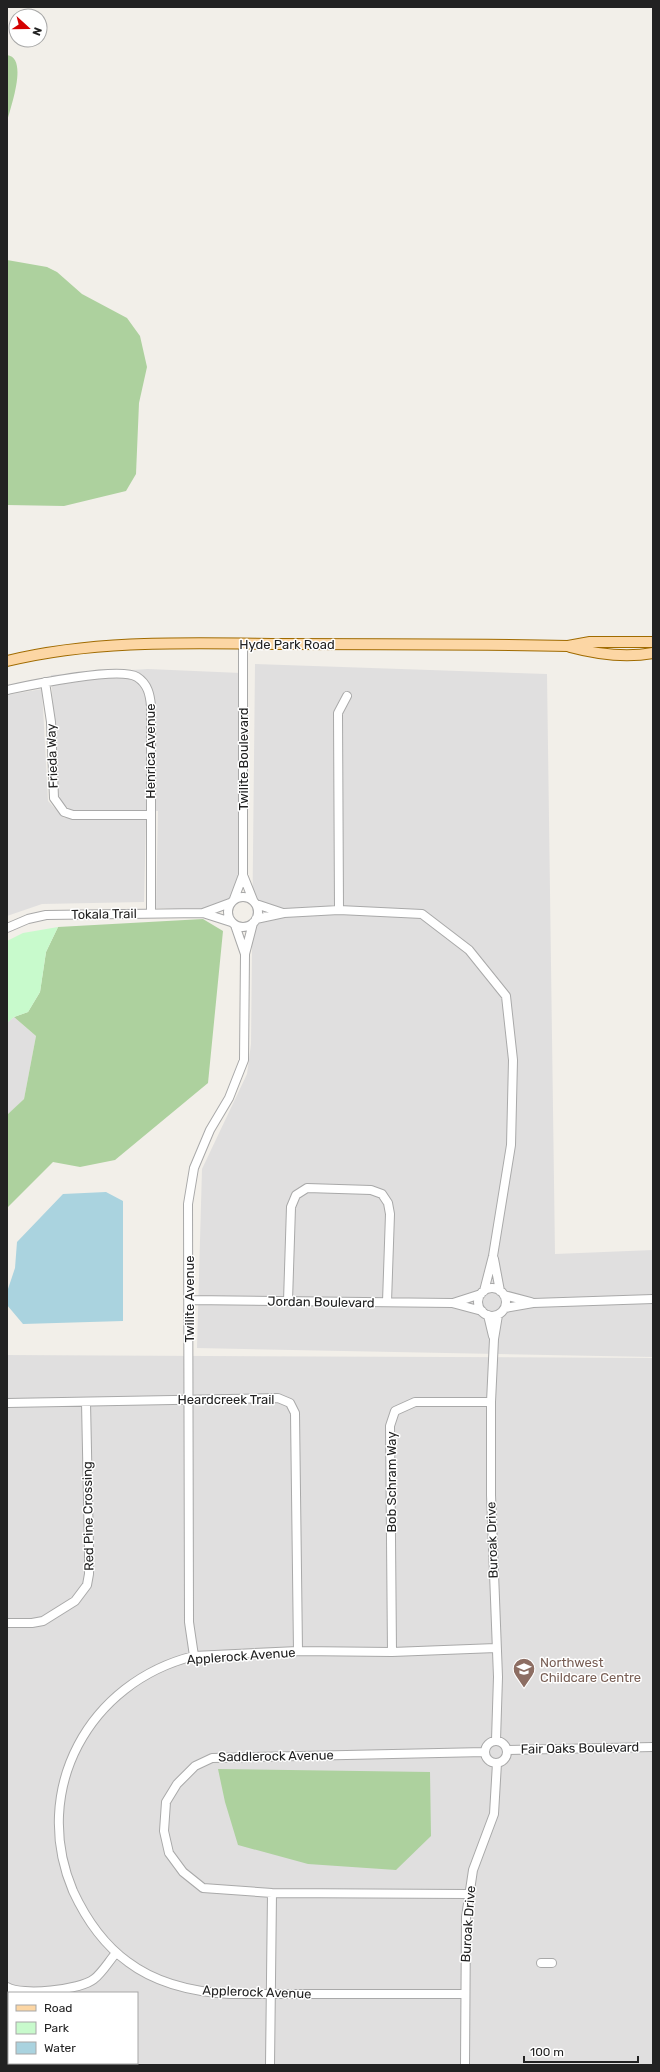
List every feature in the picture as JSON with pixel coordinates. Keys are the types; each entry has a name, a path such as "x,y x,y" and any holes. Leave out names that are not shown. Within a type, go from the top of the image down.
{"main road":[{"name":"Hyde Park Road","path":"7,661 52,651 122,645 244,644 568,646 590,642 653,642"},
{"name":"Hyde Park Road","path":"568,646 585,651 622,655 653,653"}],"street":[{"name":"Twilite Boulevard","path":"244,644 243,875 254,902"},
{"name":"Henrica Avenue","path":"7,690 45,682 118,674 136,677 142,681 150,695 151,913"},
{"name":"Frieda Way","path":"45,682 51,722 52,791 58,806 64,812 72,815 150,815"},
{"path":"339,910 338,713 347,696"},
{"name":"Twilite Boulevard","path":"232,901 243,875"},
{"path":"284,913 254,902 244,896 232,901 227,912 233,923 244,927 255,921 284,913 339,910 422,914 469,950 506,996 513,1060 511,1145 493,1256 479,1303 485,1313 498,1315 505,1308 533,1303 653,1299"},
{"name":"Tokala Trail","path":"203,913 232,901"},
{"path":"254,902 258,909 255,921"},
{"name":"Tokala Trail","path":"7,928 28,919 46,915 203,913 233,923"},
{"name":"Twilite Avenue","path":"194,1656 189,1622 188,1204 194,1168 210,1130 229,1098 244,1060 245,954 255,921"},
{"name":"Twilite Avenue","path":"233,923 245,954"},
{"path":"288,1301 291,1207 296,1195 307,1188 371,1190 382,1194 388,1203 390,1214 387,1302"},
{"path":"493,1256 506,1304 505,1308"},
{"path":"483,1293 492,1288 502,1293 533,1303"},
{"name":"Jordan Boulevard","path":"452,1303 483,1293"},
{"name":"Jordan Boulevard","path":"189,1300 452,1303 485,1313"},
{"name":"Buroak Drive","path":"485,1313 494,1339"},
{"name":"Buroak Drive","path":"496,1740 498,1678 491,1496 491,1402 494,1339 498,1315"},
{"name":"Heardcreek Trail","path":"7,1403 278,1398 285,1400 293,1408 298,1652"},
{"name":"Red Pine Crossing","path":"7,1623 32,1623 43,1621 75,1600 87,1585 89,1574 89,1548 86,1402"},
{"name":"Bob Schram Way","path":"392,1652 390,1426 394,1411 415,1402 491,1402"},
{"name":"Applerock Avenue","path":"465,1994 270,1994 207,1992 175,1985 135,1967 116,1953 100,1936 87,1918 68,1878 61,1856 58,1832 59,1807 65,1776 85,1731 115,1696 155,1669 194,1656 298,1652 392,1652 496,1648"},
{"path":"496,1740 501,1742 507,1750 504,1760 497,1763 488,1760 485,1752 486,1746 490,1742 496,1740"},
{"name":"Fair Oaks Boulevard","path":"507,1750 653,1747"},
{"name":"Saddlerock Avenue","path":"468,1894 272,1893 204,1888 183,1872 169,1853 164,1831 166,1802 177,1784 195,1766 212,1758 485,1752"},
{"name":"Buroak Drive","path":"465,2065 466,1918 468,1894 473,1870 494,1814 497,1763"},
{"path":"270,2065 272,1893"},
{"path":"7,1987 22,1991 50,1991 80,1987 94,1979 116,1953"},
{"path":"541,1963 552,1963"}],"shaded area":[{"path":"255,664 547,674 555,1254 653,1250 653,1357 197,1348 202,1169 247,1074 251,1044"},
{"path":"148,669 241,673 238,876 232,896 228,900 202,910 156,908 158,811 72,811 59,801 51,675"},
{"path":"42,689 48,801 64,818 146,819 144,902 42,904 7,916 7,695"},
{"path":"14,1017 36,1036 24,1099 7,1116 7,1023"},
{"path":"7,1355 653,1358 653,2065 7,2065"}],"green space":[{"path":"7,55 13,58 17,65 17,74 14,95 7,122"},
{"path":"7,260 47,267 57,272 82,294 127,318 140,336 147,367 139,403 136,474 126,491 64,506 7,505"},
{"path":"203,919 223,931 208,1083 115,1160 80,1167 53,1162 7,1208 7,1115 24,1099 36,1036 14,1017 28,1012 40,992 46,952 58,927"},
{"path":"58,927 46,952 40,992 28,1012 14,1017 7,1023 7,941 23,933"},
{"path":"218,1769 430,1772 431,1836 396,1870 308,1864 238,1845 225,1802"}],"water":[{"path":"106,1192 123,1201 123,1321 23,1324 7,1305 7,1292 15,1268 17,1242 63,1194"}],"place":[{"name":"Northwest Childcare Centre","path":"524,1688"}]}
